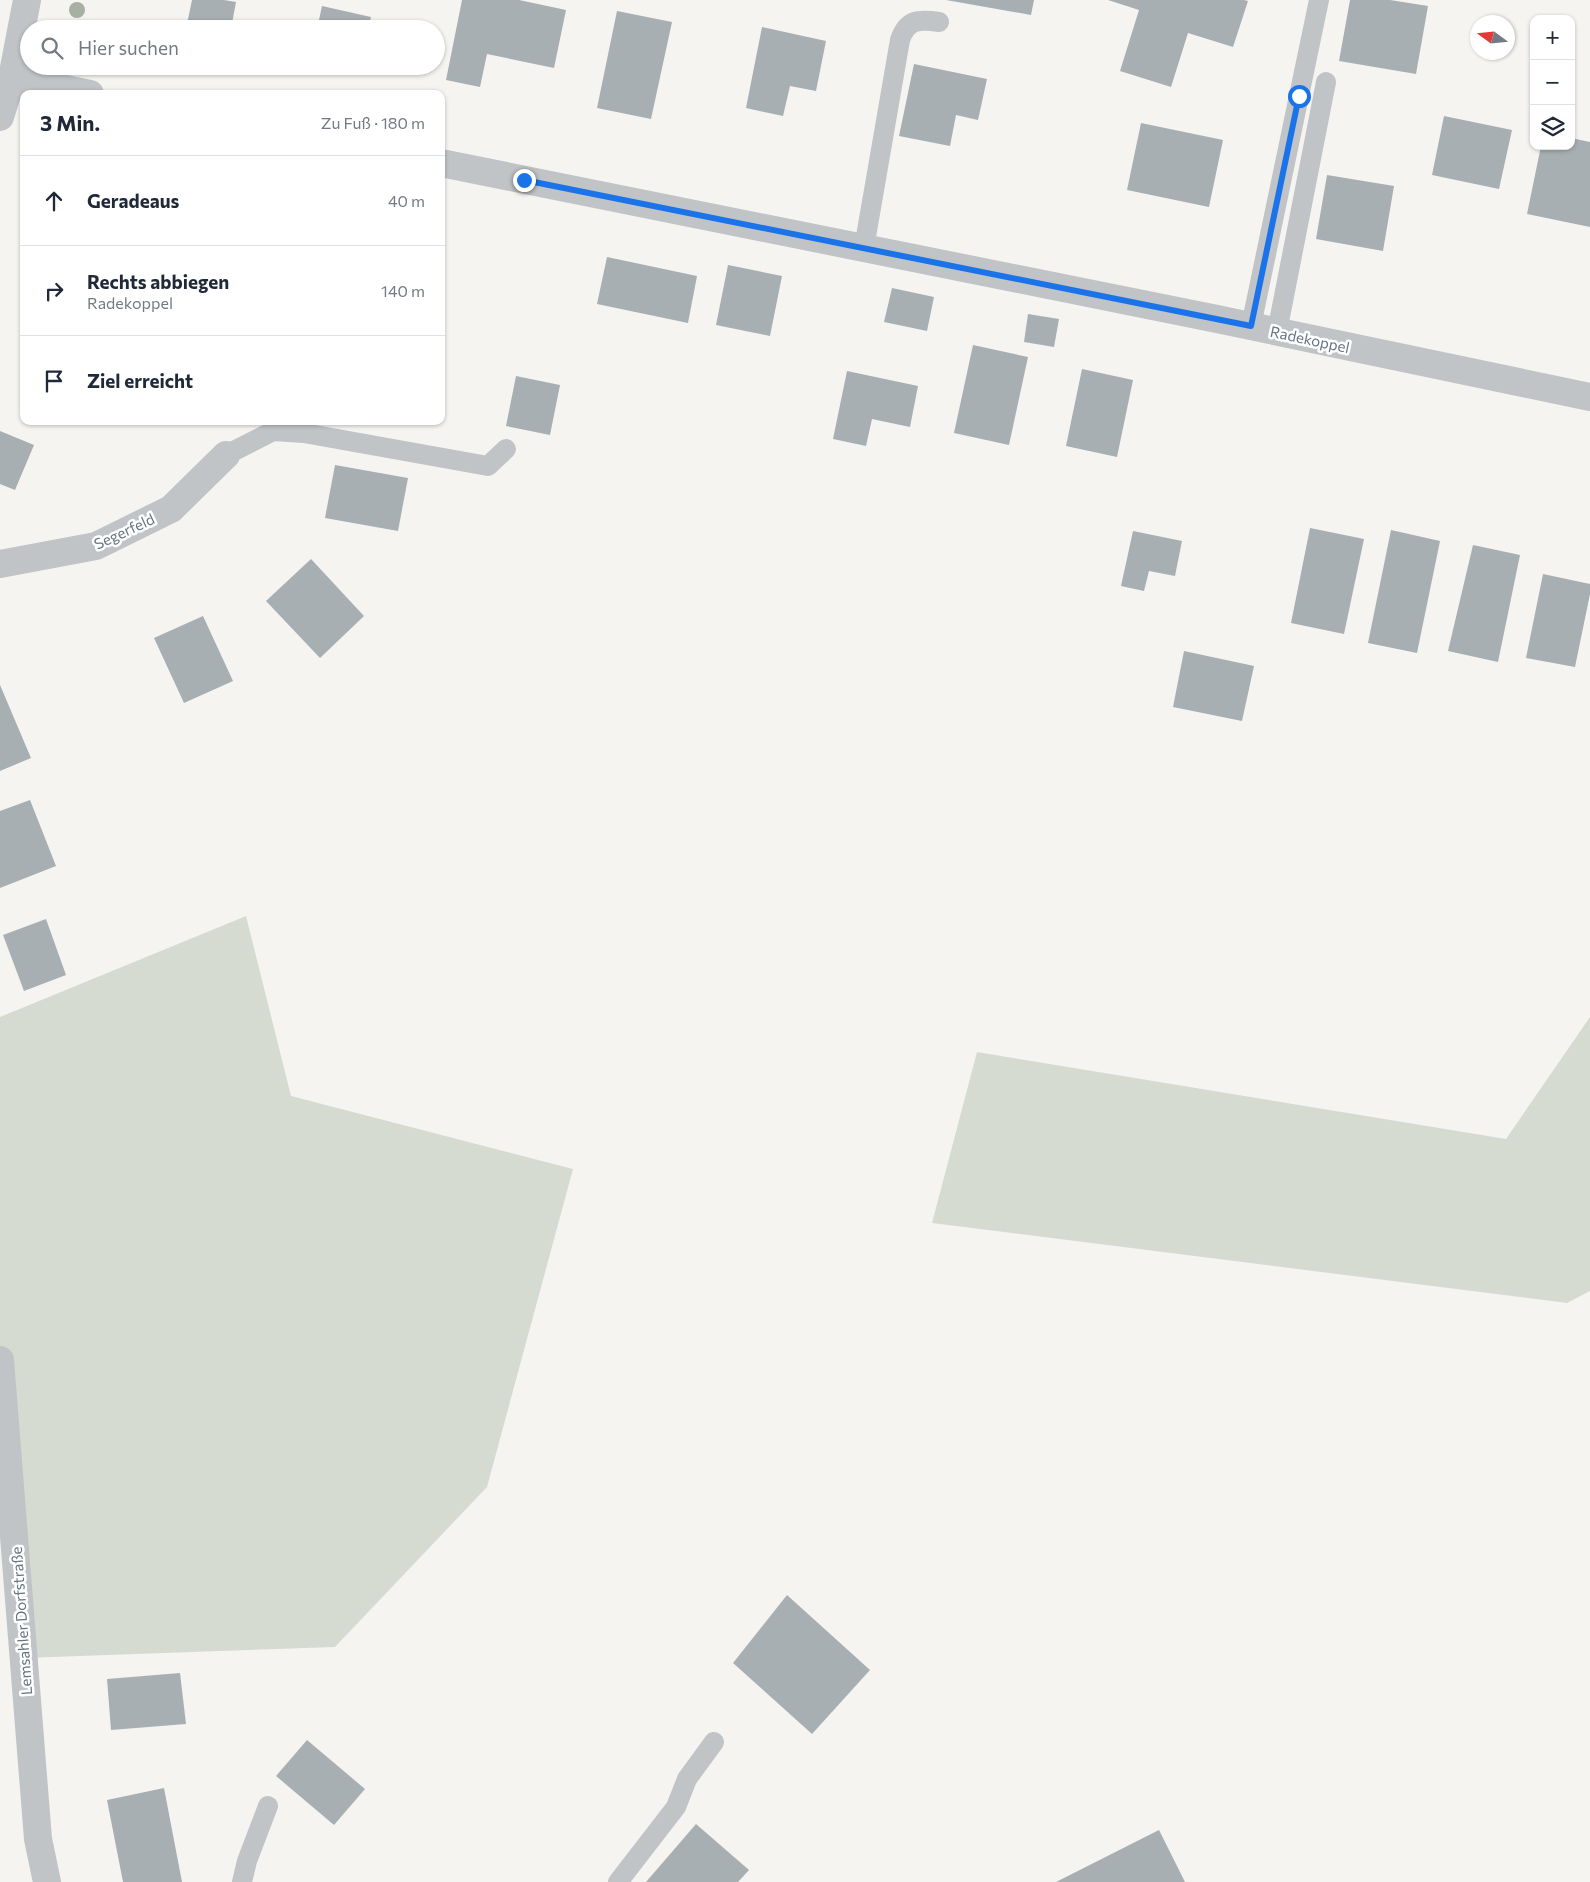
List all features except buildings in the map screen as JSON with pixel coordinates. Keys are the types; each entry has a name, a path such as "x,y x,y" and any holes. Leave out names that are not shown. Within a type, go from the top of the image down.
{"street":[{"path":"23,20 27,0"},
{"path":"0,117 12,78 20,36"},
{"path":"12,78 70,90"},
{"name":"Radekoppel","path":"445,165 1251,326 1590,397"},
{"name":"Segerfeld","path":"0,564 96,546 171,509 226,455"},
{"name":"Lemsahler Dorfstraße","path":"0,1360 38,1839 47,1882"}],"lane":[{"path":"1251,326 1319,0"},
{"path":"864,248 900,40 906,28 912,22 920,19 939,22"},
{"path":"1278,332 1326,82"},
{"path":"226,455 273,431 304,433 488,466 506,449"},
{"path":"618,1882 676,1807 687,1779 714,1742"},
{"path":"242,1882 247,1861 268,1806"}],"shaded area":[{"path":"246,916 291,1096 573,1169 487,1487 335,1647 24,1658 0,1360 0,1017"},
{"path":"1590,1017 1590,1291 1567,1303 932,1223 977,1052 1506,1139"}],"route":[{"path":"524,180 1251,326 1299,96"}]}
